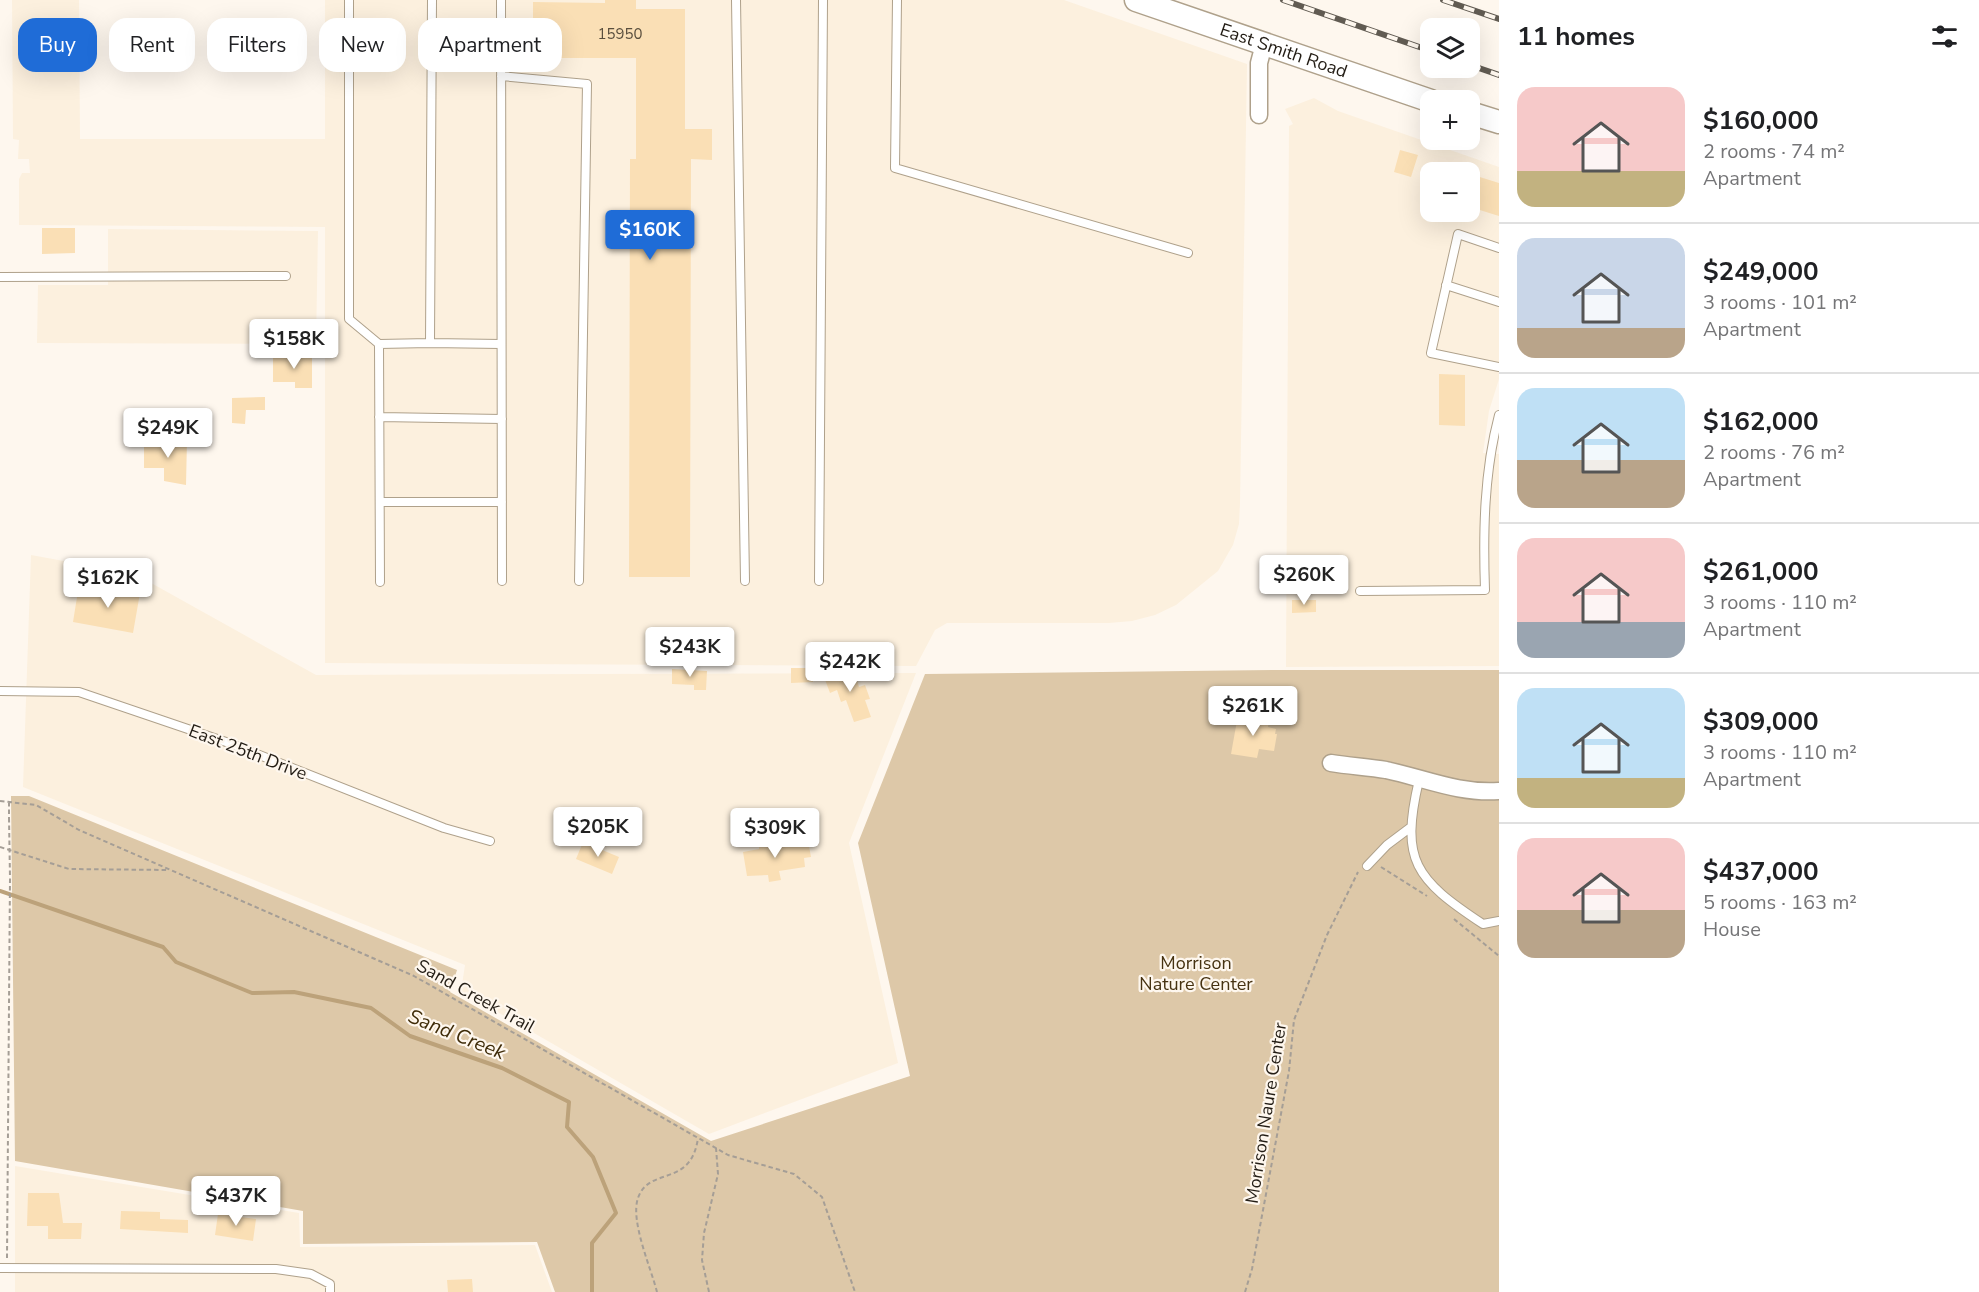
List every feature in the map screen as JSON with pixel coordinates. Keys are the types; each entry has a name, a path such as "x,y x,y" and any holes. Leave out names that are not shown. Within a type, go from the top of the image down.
{"street":[{"name":"East Smith Road","path":"1136,0 1420,96"},
{"path":"1259,115 1258,63 1264,44"},
{"path":"1480,116 1499,123"},
{"path":"1330,764 1386,770 1419,780 1482,792 1499,791"}],"lane":[{"path":"349,0 350,319 379,344 501,344"},
{"path":"430,343 432,0"},
{"path":"501,0 502,581"},
{"path":"736,0 745,581"},
{"path":"819,581 824,0"},
{"path":"897,0 895,168 1188,253"},
{"path":"501,76 587,84 579,581"},
{"path":"1499,248 1458,234 1431,352 1499,367"},
{"path":"0,277 286,276"},
{"path":"1446,285 1499,302"},
{"path":"379,344 380,582"},
{"path":"1360,591 1485,590 1482,528 1499,414"},
{"path":"379,417 502,419"},
{"path":"380,502 502,502"},
{"name":"East 25th Drive","path":"0,691 79,692 229,743 444,828 490,841"},
{"path":"1419,780 1410,816 1411,852 1424,878 1483,924 1499,921"},
{"path":"1367,866 1387,845 1411,827"},
{"path":"0,1268 276,1269 311,1274 330,1284 330,1292"}],"path":[{"path":"0,801 36,805 79,830 170,870"},
{"path":"8,1258 9,802"},
{"name":"Sand Creek Trail","path":"0,847 69,869 170,870 414,976 728,1155 794,1174 822,1197 855,1292"},
{"path":"1367,866 1375,864 1390,871 1435,903"},
{"name":"Morrison Naure Center","path":"1245,1292 1252,1269 1290,1071 1294,1020 1327,935 1360,869 1367,866"},
{"path":"1454,918 1499,956"},
{"path":"657,1292 638,1231 637,1200 644,1187 687,1167 696,1152 699,1138"},
{"path":"709,1292 702,1260 704,1233 718,1174 716,1148"}],"shaded area":[{"path":"12,0 79,0 79,18 18,18 18,72 80,72 80,139 325,139 325,72 406,72 406,18 325,18 325,0 1064,0 1247,64 1240,503 1239,524 1233,545 1218,571 1176,605 1155,615 1132,621 1109,623 947,623 935,630 916,666 325,663 325,227 19,225 19,179 22,173 30,173 29,159 18,159 19,140 13,139"},
{"path":"1314,98 1338,111 1420,140 1420,150 1450,150 1499,167 1499,379 1489,411 1483,453 1499,454 1499,666 1286,667 1289,126 1293,124 1285,109"},
{"path":"108,229 318,231 316,344 37,343 38,285 108,285"},
{"path":"31,555 135,574 316,675 916,673 849,843 898,1063 709,1134 461,991 465,965 23,787"},
{"path":"15,1166 299,1213 300,1247 535,1245 552,1292 15,1292"}],"green space":[{"name":"Morrison Nature Center","path":"1499,670 1499,1292 555,1292 537,1242 303,1244 303,1211 15,1161 11,796 29,796 457,970 450,992 711,1141 910,1076 858,843 925,674"}],"building":[{"path":"605,0 636,0 636,9 685,9 685,129 712,129 712,160 691,159 690,577 629,577 630,159 636,159 636,58 562,58 562,18 533,18 533,2 605,3"},
{"path":"1400,150 1418,155 1411,177 1394,172"},
{"path":"1480,177 1499,183 1499,216 1480,210"},
{"path":"42,228 75,228 75,253 42,254"},
{"path":"273,356 312,356 312,388 295,388 295,382 273,382"},
{"path":"1439,374 1465,375 1465,426 1439,425"},
{"path":"265,397 265,410 246,410 245,424 232,423 232,398"},
{"path":"144,440 187,440 186,485 164,481 164,468 144,468"},
{"path":"101,586 140,593 133,633 73,622 78,591 100,595"},
{"path":"1292,600 1316,600 1316,612 1292,613"},
{"path":"853,667 859,687 865,685 870,699 865,700 871,717 854,722 846,700 841,702 837,690 830,693 824,677"},
{"path":"791,668 813,668 813,682 791,683"},
{"path":"672,669 707,671 706,690 694,690 694,685 672,684"},
{"path":"1238,715 1269,721 1268,727 1276,729 1275,734 1277,734 1274,751 1259,749 1257,758 1231,754"},
{"path":"772,835 774,845 787,843 788,846 801,844 809,846 811,857 804,858 805,867 779,871 781,880 769,882 768,875 747,876 743,852 759,849 759,838"},
{"path":"583,842 619,857 612,874 576,859"},
{"path":"28,1193 59,1193 63,1223 82,1223 81,1239 48,1239 48,1226 27,1226"},
{"path":"121,1211 160,1212 160,1219 188,1220 188,1233 120,1229"},
{"path":"218,1214 256,1219 253,1241 215,1235"},
{"path":"472,1279 473,1292 448,1292 447,1280"}],"waterway":[{"name":"Sand Creek","path":"0,891 163,947 176,962 252,993 294,992 371,1008 410,1036 502,1068 569,1102 567,1127 593,1157 616,1213 592,1243 592,1292"}],"railway":[{"path":"1283,0 1420,47"},
{"path":"1443,0 1499,19"},
{"path":"1480,68 1499,75"}]}
